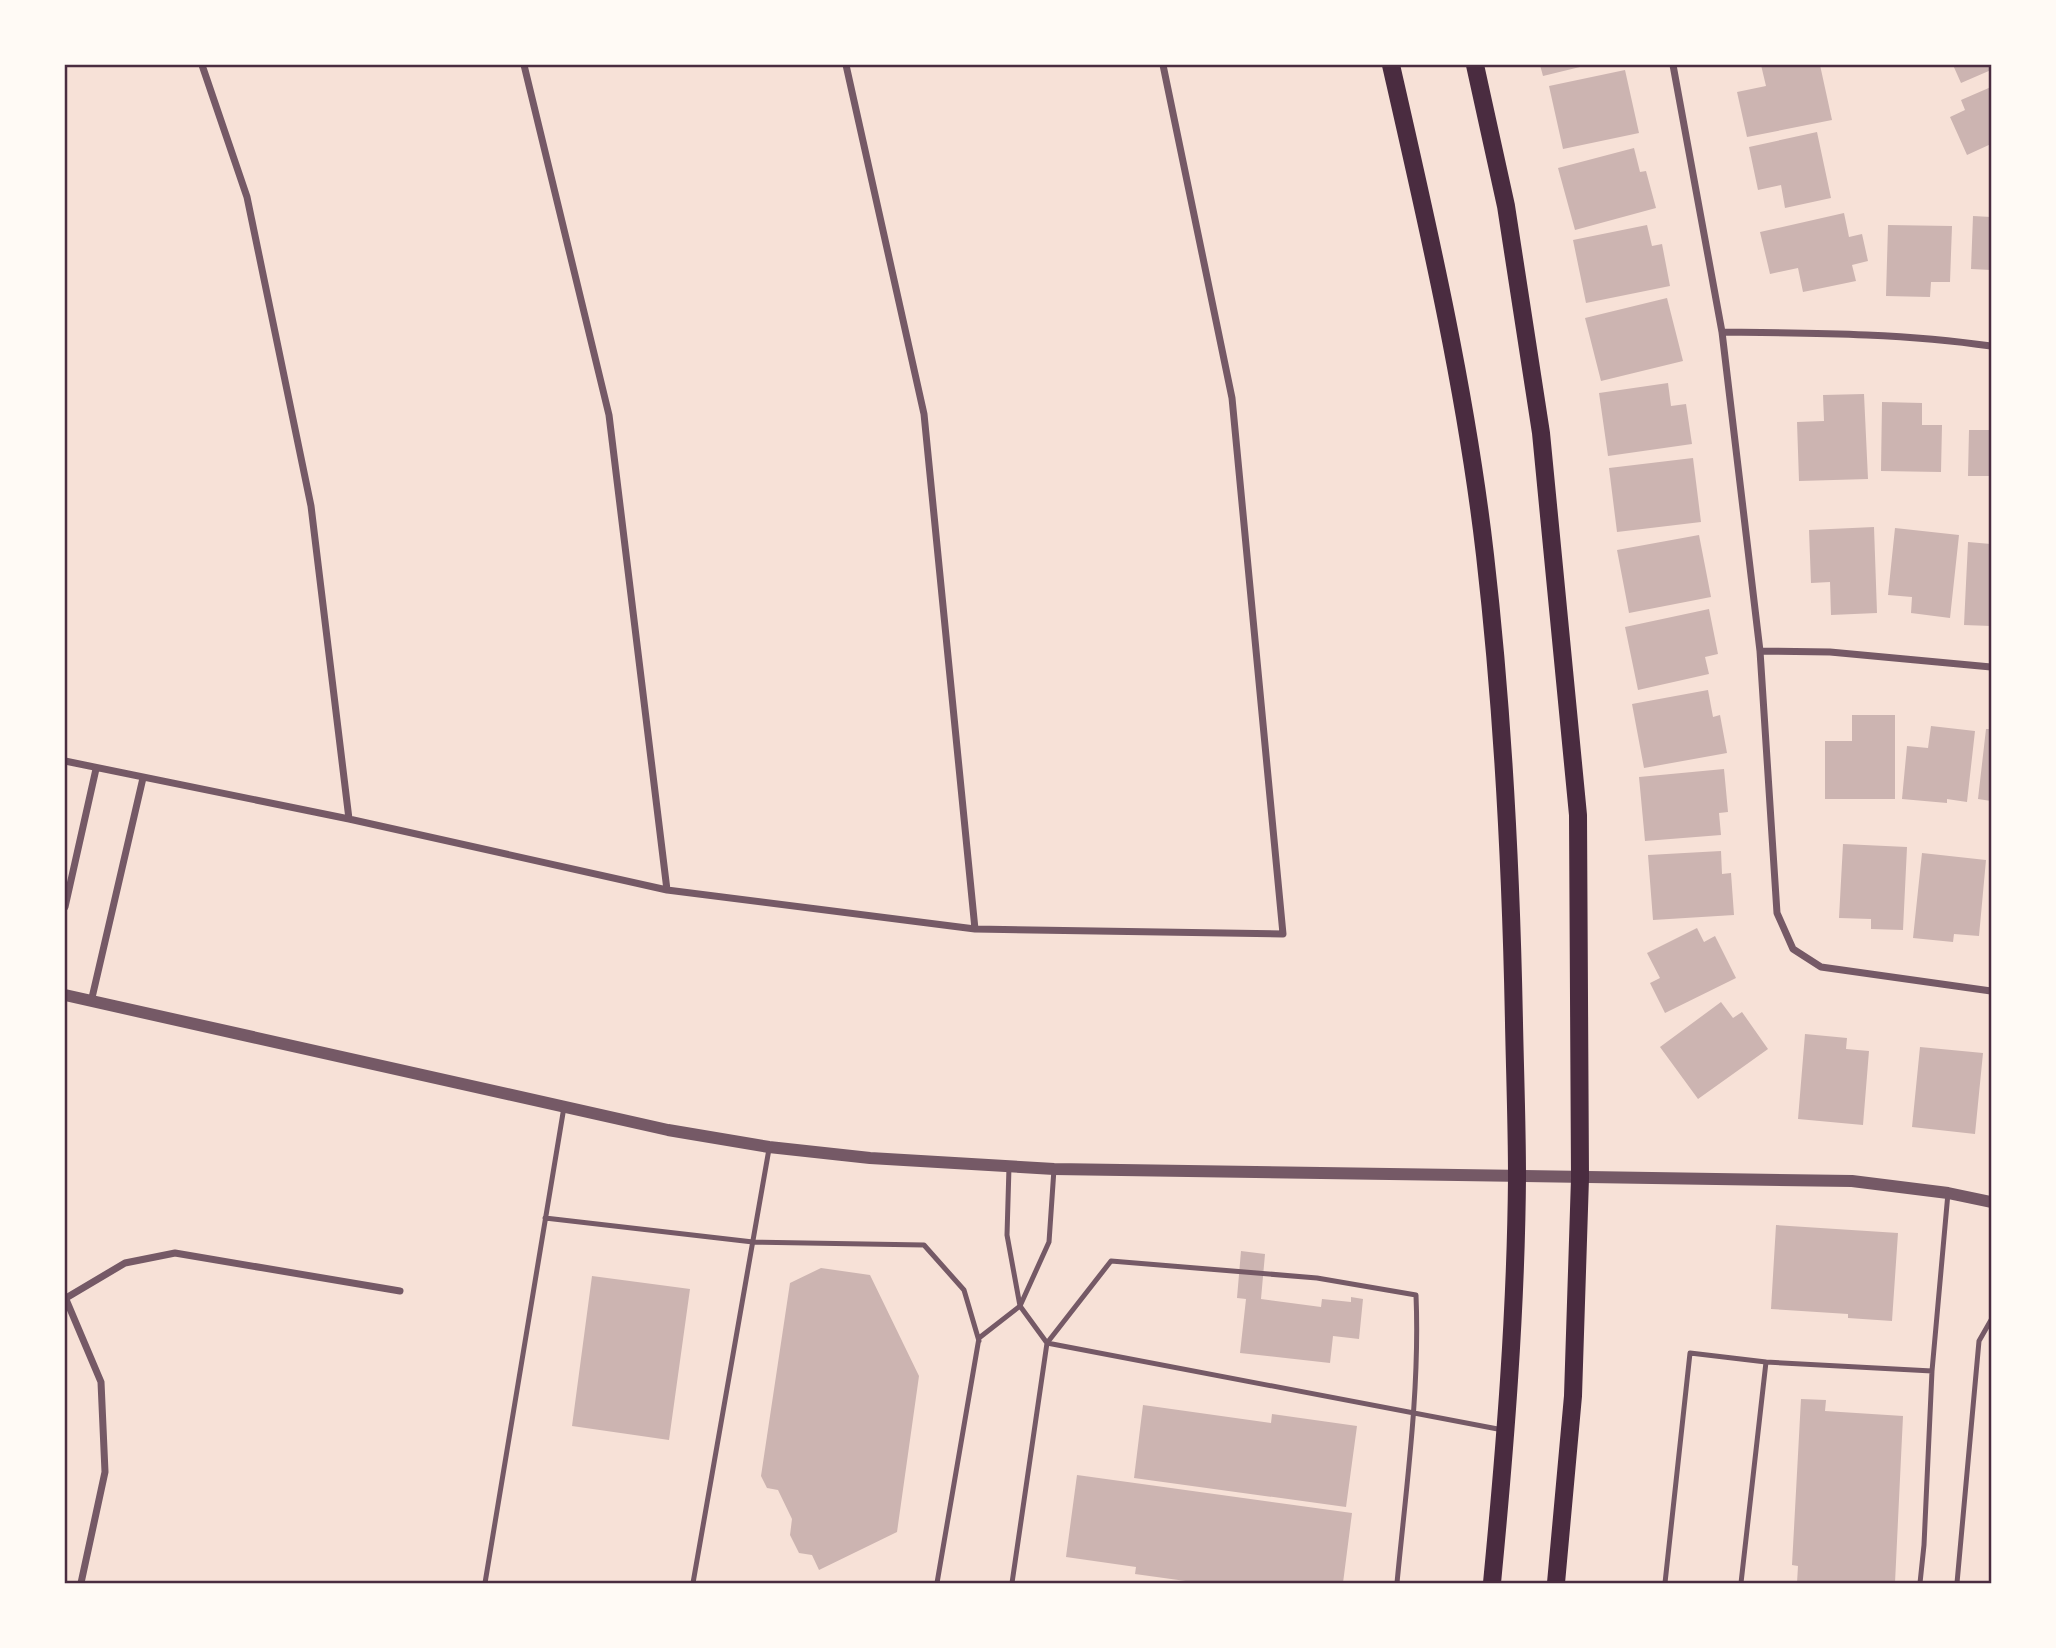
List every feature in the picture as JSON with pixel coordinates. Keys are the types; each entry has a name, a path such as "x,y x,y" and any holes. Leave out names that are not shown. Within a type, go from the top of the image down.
{"main road":[{"path":"1391,65 1425,213 1469,444 1485,554 1500,703 1512,945 1517,1176 1506,1430 1492,1583"},
{"path":"1475,65 1506,205 1541,433 1578,829 1580,1178 1573,1396 1556,1583"}],"street":[{"path":"202,65 247,197 312,506 349,819"},
{"path":"524,65 608,415 667,890"},
{"path":"846,65 924,414 975,929"},
{"path":"65,761 349,819 667,890 975,929 1283,934 1232,398 1163,65"},
{"path":"1673,65 1722,332 1760,651 1777,914 1793,949 1821,967 1991,991"},
{"path":"1722,332 1845,333 1991,346"},
{"path":"1760,651 1830,652 1991,667"},
{"path":"65,907 96,769"},
{"path":"91,1002 143,778"},
{"path":"65,995 668,1130 769,1147 870,1158 1054,1169 1852,1181 1948,1193 1991,1202"},
{"path":"84,1583 105,1472 101,1382 65,1297 125,1263 175,1253 400,1291"}],"lane":[{"path":"485,1583 564,1107"},
{"path":"693,1583 769,1147"},
{"path":"1009,1167 1007,1235 1020,1306 1047,1343 1506,1430"},
{"path":"937,1583 979,1338 1020,1306 1049,1242 1054,1169"},
{"path":"1920,1583 1932,1371 1948,1193"},
{"path":"545,1218 753,1242 924,1245 964,1290 979,1341"},
{"path":"1012,1583 1047,1343 1111,1261 1317,1278 1416,1295 1413,1414 1397,1583"},
{"path":"1957,1583 1979,1340 1991,1321"},
{"path":"1665,1583 1690,1353 1766,1362 1932,1371"},
{"path":"1741,1583 1766,1362"}],"building":[{"path":"1540,65 1584,65 1584,66 1543,76"},
{"path":"1761,65 1820,65 1832,120 1747,137 1737,92 1766,86"},
{"path":"1953,65 1991,65 1991,70 1961,83"},
{"path":"1625,70 1639,133 1563,149 1549,86"},
{"path":"1991,87 1991,144 1967,155 1950,117 1965,110 1961,100"},
{"path":"1817,132 1831,198 1785,208 1781,185 1758,190 1749,147"},
{"path":"1634,148 1640,172 1646,171 1656,208 1575,230 1558,168"},
{"path":"1844,213 1849,237 1862,234 1868,261 1852,265 1856,281 1803,292 1798,268 1770,274 1760,232"},
{"path":"1973,216 1991,217 1991,270 1971,269"},
{"path":"1647,225 1652,246 1662,244 1670,286 1586,303 1573,240"},
{"path":"1888,225 1952,226 1950,282 1931,282 1930,297 1886,296"},
{"path":"1667,298 1683,361 1601,381 1585,318"},
{"path":"1668,383 1671,406 1686,404 1692,444 1608,456 1599,393"},
{"path":"1864,394 1868,479 1799,481 1797,422 1824,421 1823,395"},
{"path":"1882,402 1922,403 1922,425 1942,425 1941,472 1881,471"},
{"path":"1969,430 1991,430 1991,476 1968,476"},
{"path":"1693,458 1701,522 1617,532 1609,468"},
{"path":"1874,527 1877,613 1831,615 1830,582 1811,583 1809,530"},
{"path":"1895,528 1959,535 1950,618 1911,613 1912,597 1888,595"},
{"path":"1699,535 1711,597 1629,613 1617,550"},
{"path":"1968,542 1991,544 1991,626 1964,625"},
{"path":"1709,609 1718,654 1705,657 1709,674 1638,690 1625,627"},
{"path":"1708,690 1713,717 1720,715 1727,753 1644,768 1632,704"},
{"path":"1852,715 1895,715 1895,799 1825,799 1825,741 1852,741"},
{"path":"1931,726 1975,731 1967,802 1902,799 1907,746 1928,748"},
{"path":"1986,729 1991,729 1991,801 1978,799"},
{"path":"1724,769 1728,812 1719,813 1721,835 1645,841 1639,777"},
{"path":"1843,844 1907,847 1903,930 1871,929 1871,919 1839,918"},
{"path":"1721,851 1722,874 1731,873 1734,915 1653,920 1648,855"},
{"path":"1922,853 1986,860 1979,936 1954,934 1953,942 1913,938"},
{"path":"1697,928 1704,942 1715,936 1736,978 1665,1013 1650,983 1660,978 1647,953"},
{"path":"1721,1002 1733,1018 1742,1012 1768,1049 1698,1099 1660,1047"},
{"path":"1805,1034 1847,1038 1846,1049 1869,1051 1863,1125 1798,1119"},
{"path":"1920,1047 1983,1053 1975,1134 1912,1127"},
{"path":"1776,1225 1898,1233 1892,1321 1848,1318 1848,1314 1771,1309"},
{"path":"1241,1251 1265,1254 1261,1299 1321,1307 1322,1299 1351,1302 1351,1297 1363,1299 1359,1339 1333,1336 1330,1363 1240,1353 1246,1299 1237,1298"},
{"path":"821,1268 870,1275 919,1376 897,1532 819,1570 812,1555 799,1553 790,1535 792,1519 778,1490 767,1488 761,1476 790,1283"},
{"path":"592,1276 690,1289 669,1440 572,1426"},
{"path":"1801,1399 1826,1400 1825,1411 1903,1416 1895,1583 1797,1583 1798,1566 1792,1565"},
{"path":"1143,1405 1271,1423 1272,1414 1357,1426 1346,1507 1134,1478"},
{"path":"1077,1475 1352,1513 1343,1583 1200,1583 1135,1574 1136,1567 1066,1557"}]}
